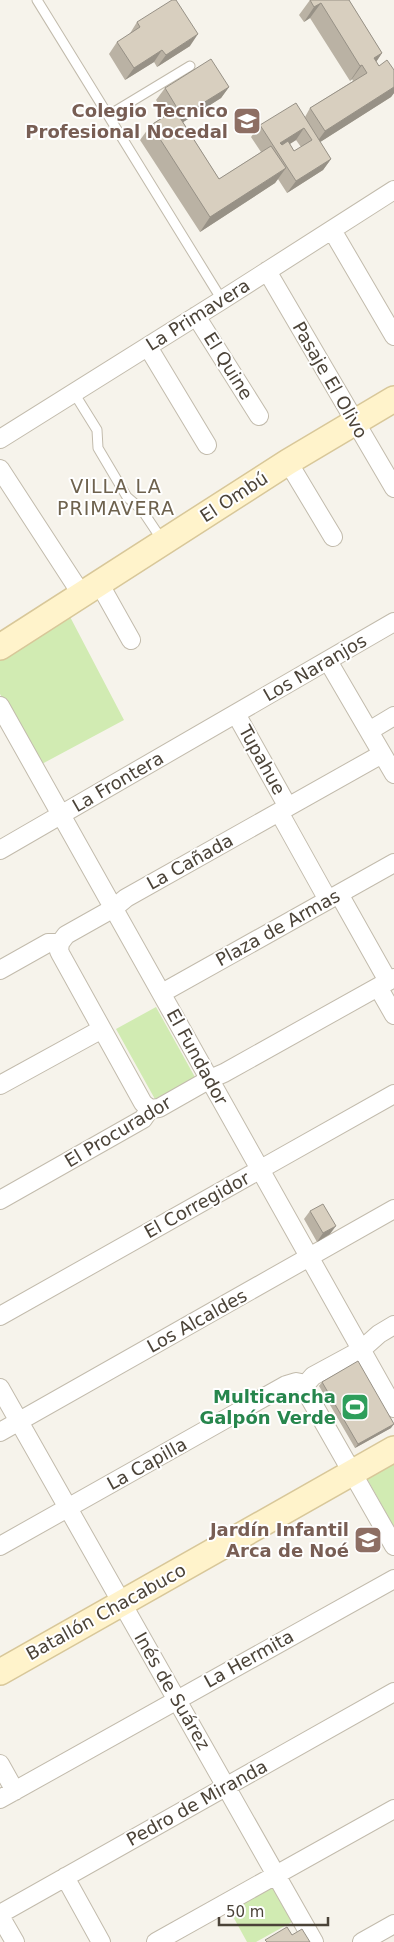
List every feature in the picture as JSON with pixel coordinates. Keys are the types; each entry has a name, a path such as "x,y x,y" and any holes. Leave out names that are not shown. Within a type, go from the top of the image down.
{"street":[{"name":"La Primavera","path":"0,439 394,190"},
{"path":"332,230 394,336"},
{"name":"Pasaje El Olivo","path":"267,272 394,488"},
{"name":"El Quine","path":"196,316 259,416"},
{"path":"148,347 208,445"},
{"name":"El Ombú","path":"0,647 288,462 394,399"},
{"path":"288,462 333,537"},
{"path":"0,469 90,589 131,640"},
{"name":"Los Naranjos","path":"236,714 394,622"},
{"path":"328,661 394,774"},
{"name":"El Fundador","path":"0,706 394,1408"},
{"name":"Tupahue","path":"236,714 284,809 333,897 387,982 394,1015"},
{"name":"La Frontera","path":"0,850 236,714"},
{"path":"369,731 394,716"},
{"name":"La Cañada","path":"0,970 48,943 60,943 66,935 114,908 126,898 382,754"},
{"name":"Plaza de Armas","path":"162,993 394,863"},
{"path":"60,943 61,955 143,1103 150,1109"},
{"name":"El Procurador","path":"0,1200 139,1122 150,1109 159,1108 387,982"},
{"path":"0,1085 102,1029"},
{"name":"El Corregidor","path":"0,1316 394,1094"},
{"name":"Los Alcaldes","path":"0,1432 394,1209"},
{"name":"La Capilla","path":"0,1546 286,1385 296,1382 306,1384 313,1376 361,1350 379,1334 394,1325"},
{"path":"306,1384 308,1395 394,1546"},
{"name":"Inés de Suárez","path":"0,1388 314,1942"},
{"name":"Batallón Chacabuco","path":"0,1672 394,1449"},
{"name":"La Hermita","path":"8,1795 394,1579"},
{"name":"Pedro de Miranda","path":"0,1915 394,1692"},
{"path":"0,1764 8,1795"},
{"path":"156,1942 394,1809"},
{"path":"65,1877 101,1942"},
{"path":"0,1915 12,1940"},
{"path":"362,1942 394,1924"}],"lane":[{"path":"37,0 110,115 222,300"},
{"path":"110,115 190,66"},
{"path":"74,393 97,430 98,448 127,497 142,510 163,542"}],"green space":[{"path":"67,611 124,720 40,765 0,694 0,654"},
{"path":"156,1007 196,1079 156,1101 116,1029"},
{"path":"394,1460 394,1527 365,1475"},
{"path":"272,1887 292,1922 256,1942 247,1942 230,1911"}],"building":[{"path":"172,0 176,0 198,34 166,55 162,50 134,68 117,42 140,27 137,22"},
{"path":"310,0 349,0 382,53 374,58 379,66 387,60 394,70 394,87 325,131 310,108 367,73 362,65 360,66 321,3 314,7"},
{"path":"211,59 229,87 182,116 165,88"},
{"path":"296,103 331,159 296,181 260,125","holes":["304,128 312,140 294,151 288,141 282,145 280,143"]},
{"path":"175,110 219,179 271,146 286,168 210,217 151,125"},
{"path":"323,1204 336,1226 323,1233 310,1211"},
{"name":"Multicancha Galpón Verde","path":"358,1361 394,1424 358,1444 322,1382"},
{"path":"287,1927 292,1935 302,1929 310,1942 267,1942 265,1940"}],"place":[{"name":"Colegio Tecnico Profesional Nocedal","path":"247,121"},
{"name":"Multicancha Galpón Verde","path":"355,1407"},
{"name":"Jardín Infantil Arca de Noé","path":"368,1540"}],"district":[{"name":"VILLA LA PRIMAVERA","path":"116,497"}]}
